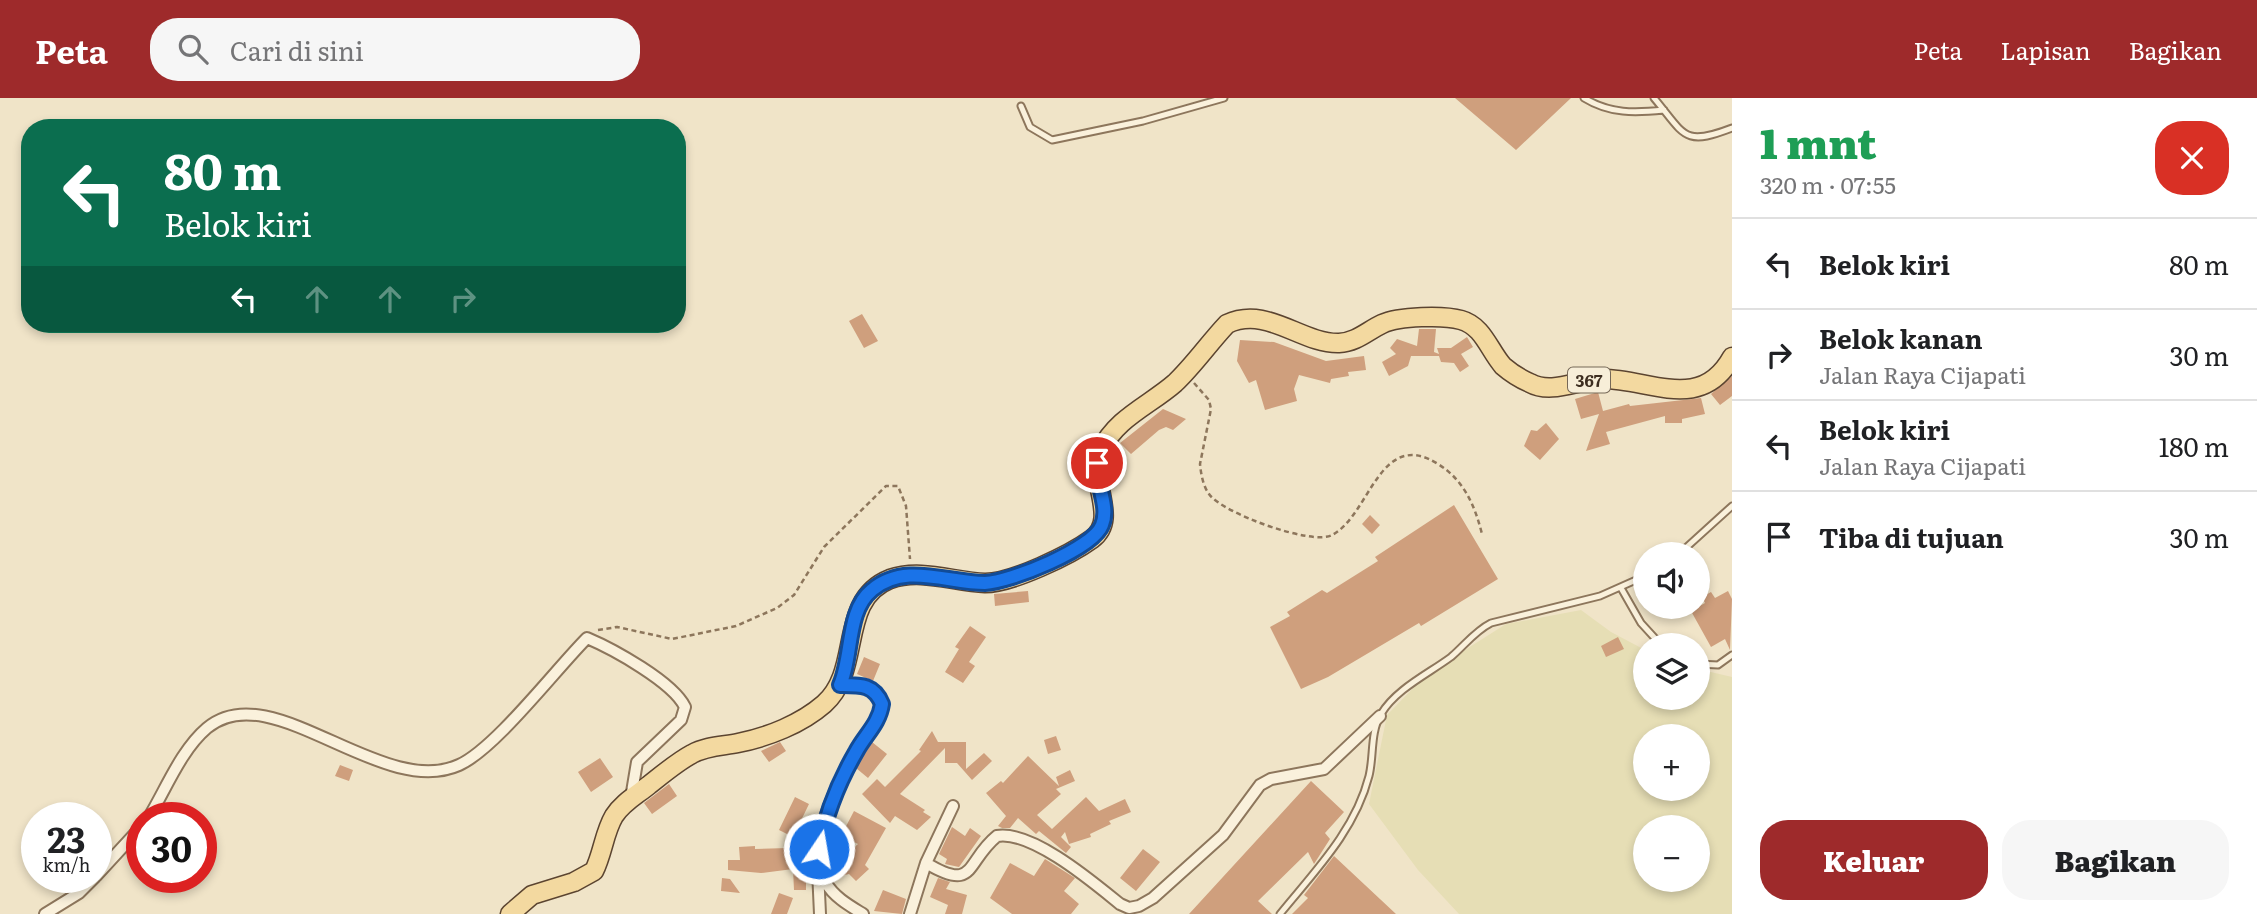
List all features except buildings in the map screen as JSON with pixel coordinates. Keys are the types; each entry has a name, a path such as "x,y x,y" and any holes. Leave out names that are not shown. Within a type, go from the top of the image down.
{"main road":[{"name":"367","path":"510,914 532,895 574,882 594,871 613,818 631,798 692,754 752,740 795,724 821,706 840,685 864,600 870,591 888,580 911,575 985,583 999,581 1065,555 1098,534 1105,517 1096,476 1101,450 1121,423 1184,374 1214,337 1227,324 1237,319 1267,320 1343,343 1399,318 1460,319 1476,328 1508,370 1534,385 1544,387 1605,379 1667,388 1693,388 1718,377 1732,357"}],"street":[{"path":"158,802 198,738 216,722 233,714 268,718 333,739 380,764 408,771 431,773 460,765 490,741 587,638 616,651 667,687 685,707 681,720 637,762 631,798"},
{"path":"820,914 818,868 825,819 837,786 858,747 874,726 882,704 878,693 866,686 840,685"},
{"path":"926,863 946,875 957,877 970,869 997,836 1010,836 1066,861 1120,904 1129,908 1139,906 1153,898 1215,843 1260,785 1271,779 1324,769 1380,716"},
{"path":"910,914 926,863 953,806"},
{"path":"112,859 126,843"},
{"path":"818,868 826,885 863,914"},
{"path":"45,914 79,893"}],"lane":[{"path":"1021,106 1030,127 1052,140 1143,121 1224,98"},
{"path":"1584,98 1602,109 1633,113 1664,110"},
{"path":"1654,98 1679,128 1693,138 1705,139 1732,128"},
{"path":"1692,542 1732,506"},
{"path":"1280,914 1322,865 1345,829 1369,777 1373,741 1380,716 1403,691 1453,655 1484,626 1621,588 1633,582"},
{"path":"1621,588 1641,623 1650,633"},
{"path":"1710,665 1718,665 1732,655"}],"path":[{"path":"1184,374 1209,400 1211,409 1200,464 1201,472 1208,493 1227,509 1296,533 1321,538 1331,536 1342,528 1385,470 1398,458 1413,454 1429,458 1454,475 1470,499 1482,534"},
{"path":"587,638 602,628 617,627 672,639 736,626 777,608 794,595 824,547 886,486 898,486 905,506 911,575"}],"shaded area":[{"path":"1581,610 1611,632 1633,644 1633,710 1710,710 1710,672 1732,677 1732,914 1459,914 1418,870 1369,804 1387,715 1427,674 1506,624"}],"route":[{"path":"819,849 825,819 837,786 858,747 874,726 882,704 878,693 866,686 840,685 846,670 859,606 870,591 900,576 985,583 999,581 1077,548 1098,534 1105,517 1096,476 1097,463"}]}
